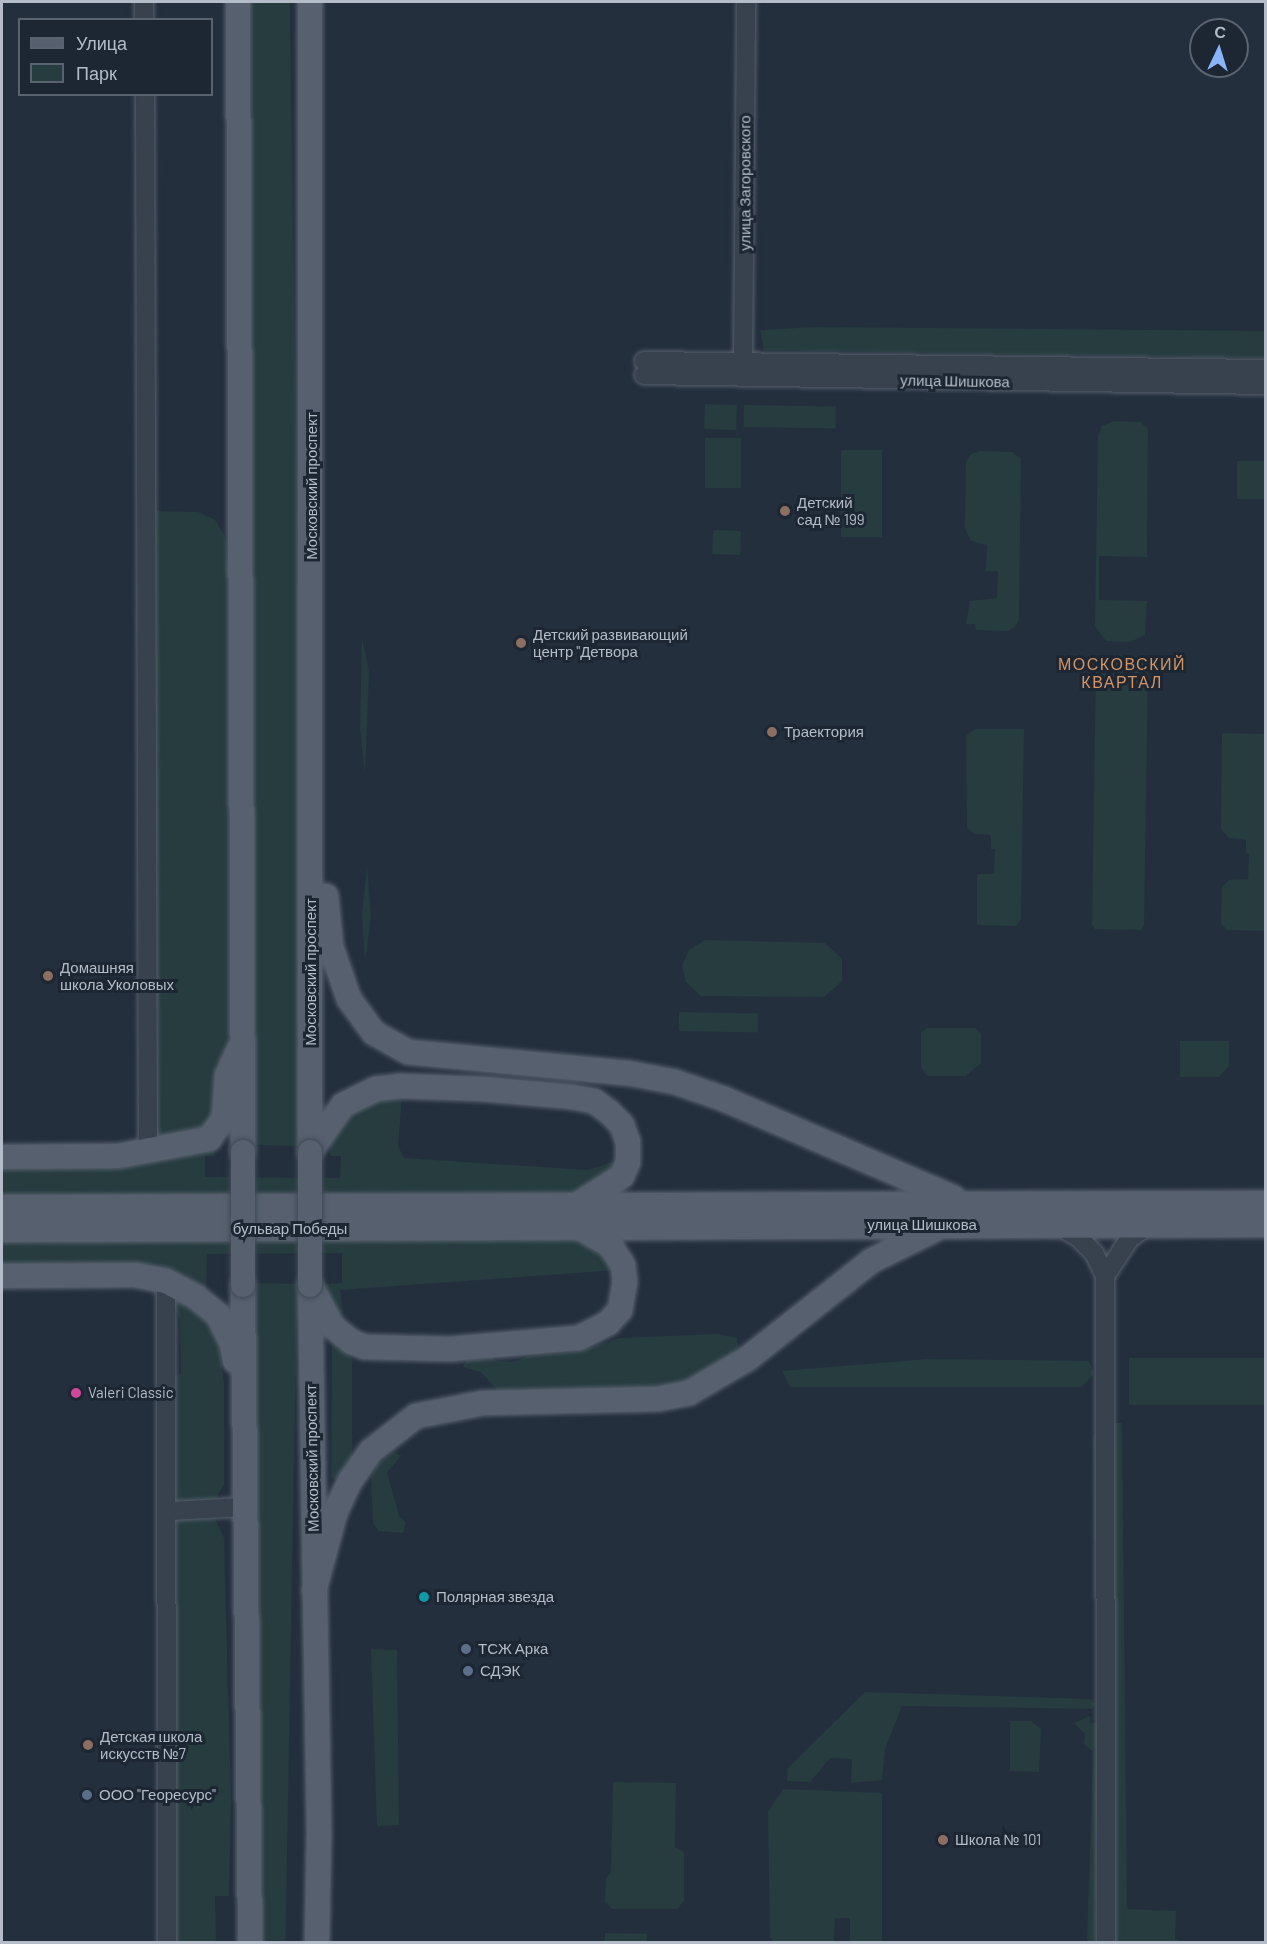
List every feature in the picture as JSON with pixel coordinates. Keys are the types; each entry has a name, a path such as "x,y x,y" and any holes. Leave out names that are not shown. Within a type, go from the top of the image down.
{"main road":[{"path":"238,2 244,1036 242,1407 250,1942"},
{"name":"Московский проспект","path":"310,2 312,730 310,1285 319,1834 317,1942"},
{"path":"312,730 325,806 326,921 331,947 349,999 360,1019 374,1033 408,1052 428,1057 628,1073 675,1082 724,1099 930,1191 972,1204"},
{"path":"2,1157 118,1156 196,1143 219,1130 224,1118 227,1076 244,1036"},
{"path":"310,1152 343,1105 376,1089 400,1086 471,1088 594,1101 622,1125 628,1142 628,1162 622,1176 579,1216 610,1245 623,1265 625,1282 620,1310 608,1323 593,1333 569,1340 450,1349 366,1347 352,1342 332,1326 310,1285"},
{"name":"улица Шишкова","path":"579,1216 972,1204 1266,1203"},
{"name":"бульвар Победы","path":"2,1206 329,1205 579,1216"},
{"name":"улица Шишкова","path":"579,1216 947,1225 1266,1225"},
{"name":"бульвар Победы","path":"2,1230 579,1216"},
{"path":"314,1591 335,1513 350,1481 371,1451 416,1416 483,1403 658,1399 689,1393 747,1359 871,1261 947,1225"},
{"path":"2,1276 135,1275 166,1281 196,1296 218,1315 232,1344 242,1407"}],"street":[{"path":"144,2 144,18"},
{"name":"улица Загоровского","path":"743,364 746,2"},
{"path":"145,96 148,511 148,1151"},
{"name":"улица Шишкова","path":"1266,369 743,364 644,368 1266,385"},
{"path":"1056,1225 1078,1237 1094,1252 1105,1276 1106,1942"},
{"path":"1105,1276 1130,1238 1149,1225"},
{"path":"166,1281 169,1511 167,1942"},
{"path":"169,1511 244,1507"}],"green space":[{"path":"249,2 290,2 305,1146 250,1145"},
{"path":"815,327 1265,331 1265,358 764,350 760,330"},
{"path":"705,404 737,405 736,430 704,429"},
{"path":"744,405 836,407 836,429 744,427"},
{"path":"1114,421 1140,422 1148,429 1147,557 1099,556 1099,600 1147,601 1145,635 1130,642 1106,641 1095,626 1098,436 1102,426"},
{"path":"705,438 741,438 741,488 705,488"},
{"path":"841,450 882,450 882,537 841,537"},
{"path":"981,451 1012,452 1021,459 1019,619 1015,627 1007,631 976,630 975,624 966,624 970,601 997,598 998,571 986,571 987,545 971,541 965,528 966,462 971,454"},
{"path":"1237,461 1265,461 1265,499 1237,499"},
{"path":"148,511 198,512 215,520 225,536 234,620 244,1036 219,1129 148,1151"},
{"path":"713,530 741,531 740,555 712,554"},
{"path":"362,637 369,671 365,773 360,729"},
{"path":"1106,655 1134,655 1145,660 1148,668 1144,925 1141,930 1095,929 1092,925 1096,665"},
{"path":"975,729 1024,729 1021,919 1016,926 977,925 977,874 994,874 995,849 991,849 991,835 974,834 967,828 966,736"},
{"path":"1222,733 1265,734 1265,931 1227,930 1221,923 1222,887 1229,880 1248,879 1249,854 1246,853 1246,840 1229,838 1221,829"},
{"path":"367,866 371,915 365,962 362,914"},
{"path":"705,940 825,943 842,959 842,981 824,997 701,996 686,982 682,966 689,950"},
{"path":"679,1012 758,1013 758,1032 679,1031"},
{"path":"927,1028 975,1028 981,1034 981,1063 966,1076 927,1076 921,1067 921,1033"},
{"path":"1180,1041 1229,1041 1229,1066 1219,1077 1180,1077"},
{"path":"402,1094 398,1146 404,1158 588,1170 619,1160 605,1177 580,1193 2,1196 2,1166 214,1147 214,1156 205,1156 205,1177 340,1178 341,1156 330,1156 331,1128 349,1108"},
{"path":"204,1239 588,1239 618,1270 340,1290 344,1324 328,1300 326,1284 342,1283 342,1253 207,1254 206,1296 2,1268 2,1242"},
{"path":"255,1283 297,1284 286,1941 244,1940"},
{"path":"170,1297 197,1307 218,1336 224,1384 224,1484 216,1499 175,1502 171,1380 181,1373 180,1320"},
{"path":"717,1334 737,1338 739,1358 683,1390 500,1393 481,1372 463,1367 466,1360 490,1355 497,1361 513,1362 530,1356 580,1351 620,1338"},
{"path":"332,1339 339,1340 352,1360 352,1460 335,1480 331,1478"},
{"path":"1129,1358 1265,1358 1265,1405 1129,1405"},
{"path":"927,1359 1089,1361 1094,1374 1081,1387 790,1387 782,1371"},
{"path":"1105,1423 1122,1423 1127,1909 1176,1911 1175,1939 1183,1942 1106,1942 1106,1554 1094,1541 1093,1436"},
{"path":"394,1452 401,1456 387,1472 399,1516 406,1522 403,1533 379,1531 373,1523 371,1477 377,1464"},
{"path":"175,1516 214,1517 224,1538 231,1801 229,1896 215,1896 216,1942 174,1942"},
{"path":"371,1649 397,1650 399,1825 377,1826"},
{"path":"865,1692 1090,1699 1096,1704 1091,1709 902,1706 885,1749 882,1780 851,1783 852,1759 830,1758 810,1782 787,1781 788,1768"},
{"path":"1090,1716 1091,1723 1098,1723 1095,1942 1087,1942 1093,1752 1084,1744 1085,1734 1074,1723"},
{"path":"1010,1721 1031,1721 1041,1729 1039,1772 1010,1771"},
{"path":"613,1782 676,1783 675,1847 684,1852 684,1901 677,1909 612,1909 605,1902 606,1878 611,1872"},
{"path":"783,1789 882,1793 882,1942 850,1942 850,1918 835,1918 834,1942 775,1942 770,1938 768,1812"},
{"path":"605,1933 647,1934 647,1942 605,1942"}],"place":[{"name":"Детский сад № 199","path":"785,511"},
{"name":"Детский развивающий центр \"Детвора","path":"521,643"},
{"name":"Траектория","path":"772,732"},
{"name":"Домашняя школа Уколовых","path":"48,976"},
{"name":"Valeri Classic","path":"76,1393"},
{"name":"Полярная звезда","path":"424,1597"},
{"name":"ТСЖ Арка","path":"466,1649"},
{"name":"СДЭК","path":"468,1671"},
{"name":"Детская школа искусств №7","path":"88,1745"},
{"name":"ООО \"Георесурс\"","path":"87,1795"},
{"name":"Школа № 101","path":"943,1840"}],"district":[{"name":"МОСКОВСКИЙ КВАРТАЛ","path":"1122,673"}]}
